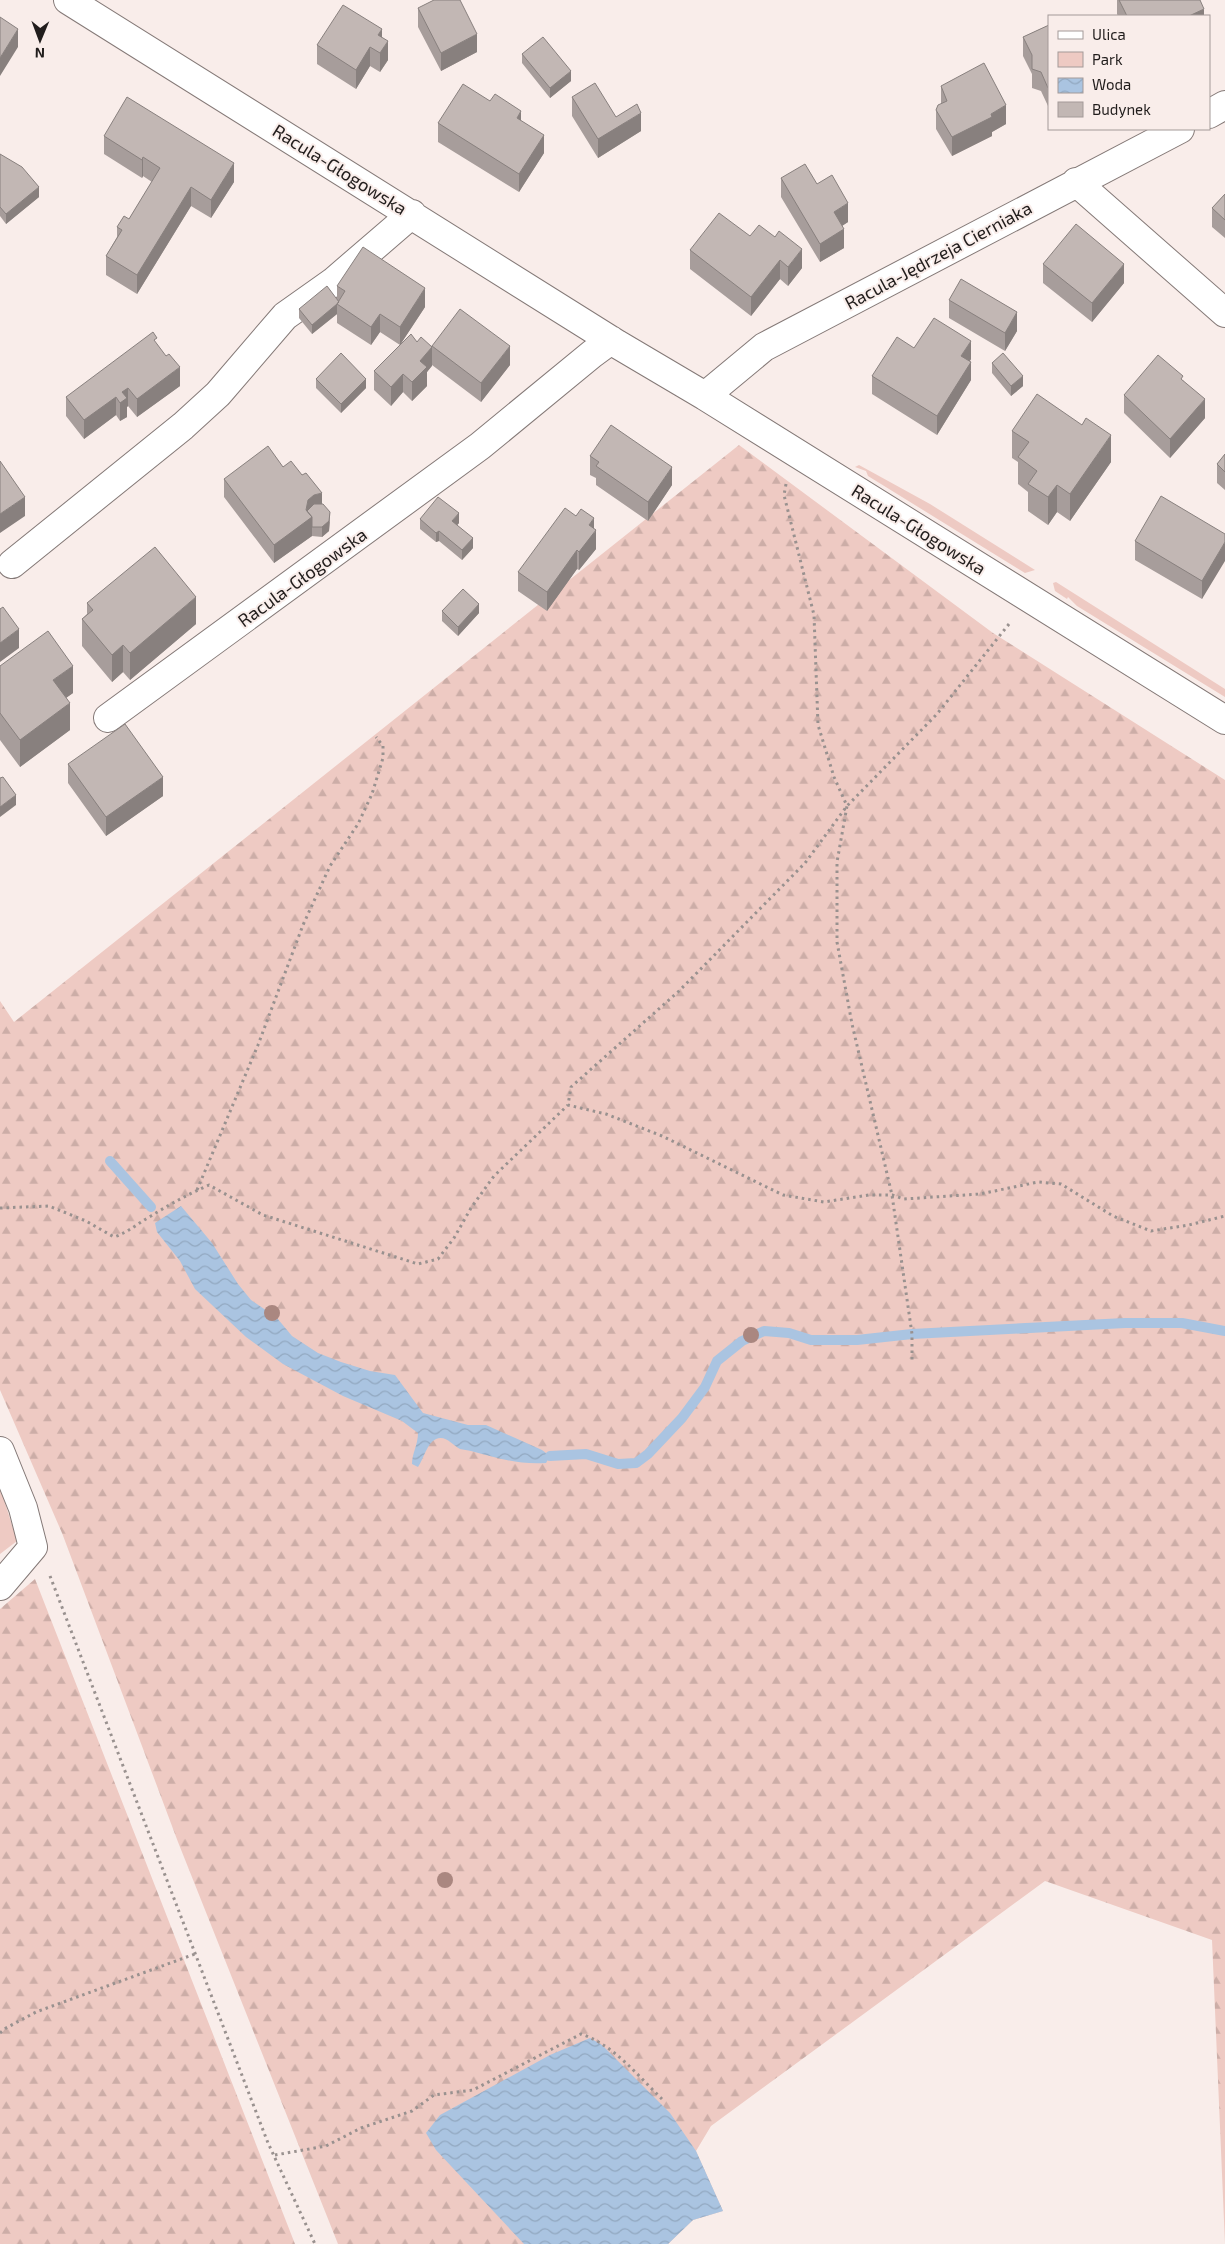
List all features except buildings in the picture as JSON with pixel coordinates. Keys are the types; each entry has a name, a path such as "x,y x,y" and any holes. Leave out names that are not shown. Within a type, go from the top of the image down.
{"street":[{"name":"Racula-Głogowska","path":"68,0 611,340 705,396 1225,720"},
{"path":"1210,114 1225,106"},
{"name":"Racula-Jędrzeja Cierniaka","path":"705,396 764,347 1178,130"},
{"path":"1076,182 1225,313"},
{"path":"12,564 183,426 218,394 285,316 333,282 412,214"},
{"name":"Racula-Głogowska","path":"108,718 480,446 611,340"},
{"path":"0,1451 23,1508 33,1547 0,1586"}],"path":[{"path":"790,449 784,495 814,615 818,725 834,777 847,806 837,862 837,942 852,1024 892,1195 912,1334 912,1360"},
{"path":"0,1208 49,1206 86,1221 114,1237 128,1232 144,1219 209,1184 263,1215 418,1264 438,1259 454,1238 471,1208 494,1176 568,1105 571,1087 679,991 805,863 847,806 938,714 1029,597"},
{"path":"197,1190 258,1045 303,926 330,866 358,824 372,794 384,758 383,746 376,738"},
{"path":"568,1105 606,1114 662,1136 783,1195 824,1202 869,1195 892,1195 904,1199 980,1194 1038,1182 1061,1184 1113,1216 1151,1231 1225,1216"},
{"path":"33,1547 46,1566 268,2143 314,2244"},
{"path":"0,2033 36,2012 195,1954"},
{"path":"275,2155 326,2146 361,2128 412,2111 434,2095 473,2090 581,2034 596,2038 610,2048 662,2099"}],"green space":[{"path":"739,445 993,633 1225,780 1225,2244 1212,1940 1045,1881 711,2126 696,2151 723,2211 693,2220 668,2244 338,2244 178,1842 62,1533 0,1390 0,1001 14,1022"},
{"path":"859,465 930,504 1035,570 1025,573 868,476 866,471 855,467"},
{"path":"1056,582 1225,689 1225,697 1077,606 1068,597 1067,599 1055,591 1053,583"},
{"path":"0,1487 17,1541 0,1554"},
{"path":"35,1579 295,2244 0,2244 0,1609"}],"water":[{"path":"181,1206 212,1243 238,1284 251,1300 277,1318 292,1336 318,1353 341,1362 370,1371 395,1375 423,1413 468,1425 486,1425 542,1450 550,1456 546,1463 517,1462 460,1449 446,1439 440,1438 430,1444 418,1467 412,1464 418,1433 402,1421 343,1396 283,1364 246,1337 195,1289 180,1261 157,1232 155,1223"},
{"path":"590,2038 602,2045 670,2113 696,2151 723,2211 693,2220 668,2244 524,2244 436,2150 426,2133 440,2115 550,2055"}],"waterway":[{"path":"110,1161 151,1207"},
{"path":"550,1456 586,1454 618,1464 636,1463 648,1454 682,1418 705,1387 717,1361 742,1341 764,1331 789,1333 811,1340 857,1340 912,1334 1125,1323 1182,1323 1225,1331"}]}
